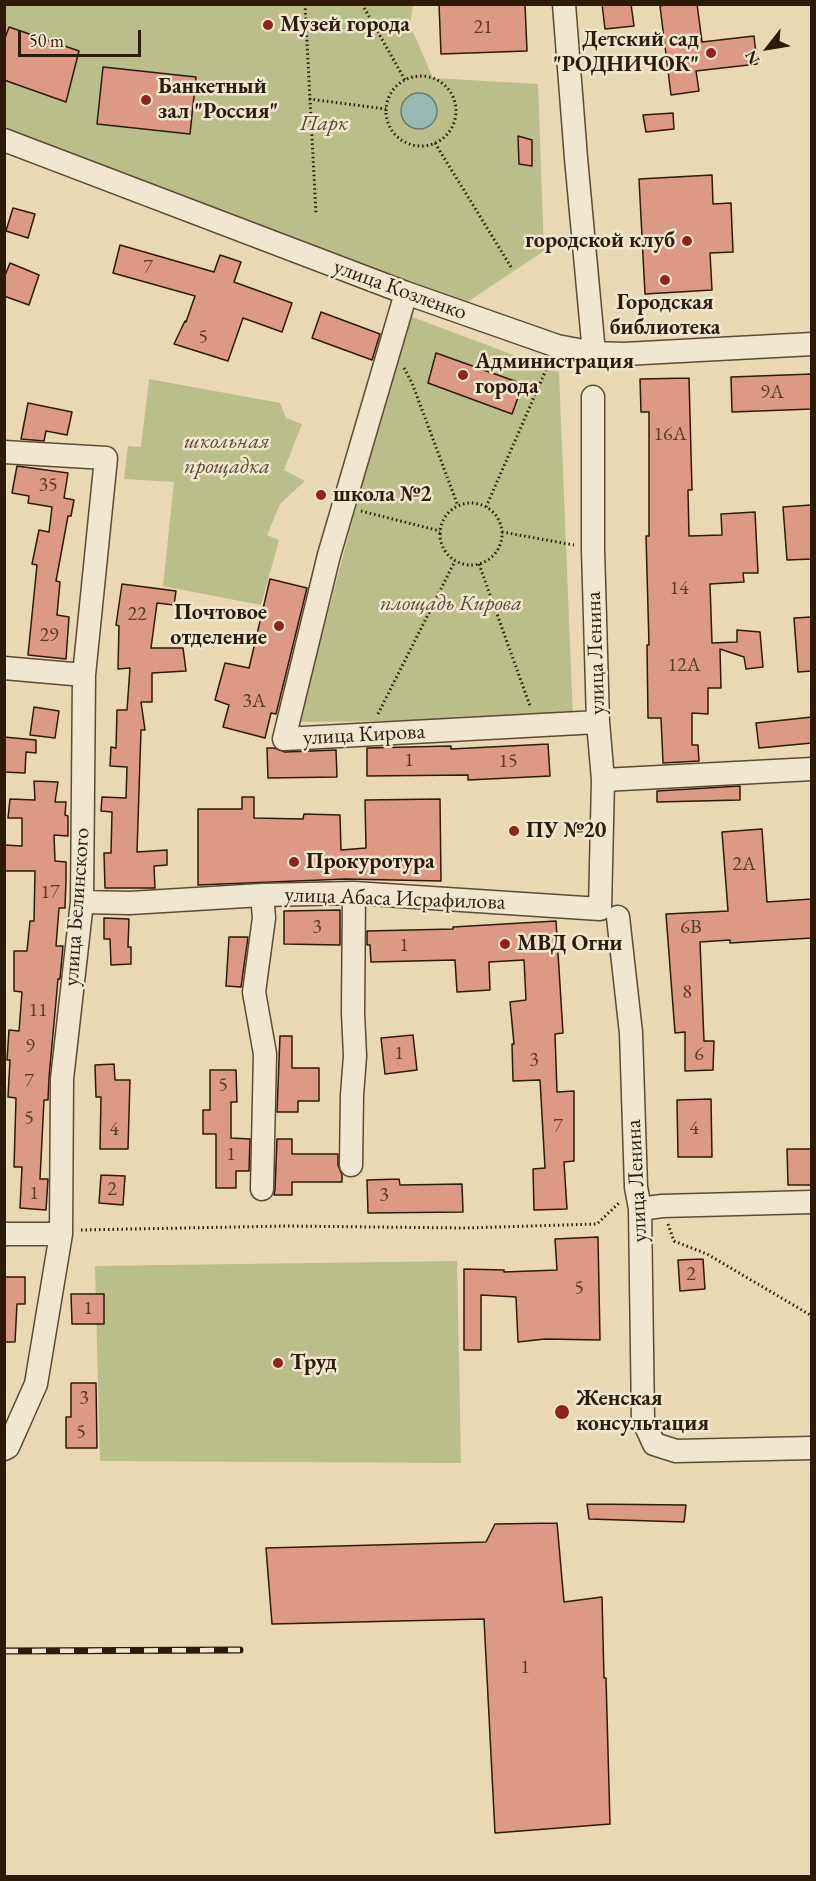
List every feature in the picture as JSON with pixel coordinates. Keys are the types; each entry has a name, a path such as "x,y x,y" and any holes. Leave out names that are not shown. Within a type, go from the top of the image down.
{"street":[{"path":"564,4 594,353"},
{"name":"улица Козленко","path":"4,140 406,293 557,346 594,353 624,354 812,344"},
{"path":"344,506 406,293"},
{"name":"улица Ленина","path":"593,397 593,549 598,722 609,913 631,1033 646,1201 643,1420 654,1443 676,1451 812,1448"},
{"name":"улица Белинского","path":"4,452 106,458 84,675 82,902 62,1079 62,1234 36,1384 8,1447 4,1449"},
{"name":"улица Кирова","path":"344,506 284,739 598,722"},
{"path":"4,668 84,675"},
{"path":"603,780 812,770"},
{"path":"351,1165 355,1056 352,1013 354,893"},
{"name":"улица Абаса Исрафилова","path":"82,902 130,903 262,895 354,893 609,913"},
{"path":"262,895 264,918 254,992 265,1054 262,1189"},
{"path":"646,1201 812,1202"},
{"path":"4,1234 62,1234"}],"path":[{"path":"305,4 316,214"},
{"path":"362,4 405,80"},
{"path":"424,76 433,78 447,87 453,98 455,117 445,137 435,143 417,146 400,139 392,130 387,121 386,109 387,102 396,87 405,80 424,76"},
{"path":"309,99 386,109"},
{"path":"435,143 511,267"},
{"path":"392,339 412,383 458,506"},
{"path":"486,507 557,346"},
{"path":"473,504 486,507 495,513 502,532 502,539 494,555 479,564 469,565 455,561 442,544 440,531 446,517 458,506 473,504"},
{"path":"344,506 440,531"},
{"path":"502,532 593,549"},
{"path":"368,735 455,561"},
{"path":"479,564 531,708 540,725"},
{"path":"62,1234 86,1228 286,1226 465,1228 597,1224 646,1201 674,1240 707,1254 812,1316"}],"green space":[{"name":"Парк","path":"4,5 413,5 410,25 433,78 538,84 544,251 463,305 5,128"},
{"name":"площадь Кирова","path":"407,315 559,372 573,719 299,722"},
{"name":"школьная прощадка","path":"149,379 280,403 286,418 302,424 284,470 305,481 280,504 267,535 279,540 261,605 163,586 174,482 124,479 128,446 141,447"},
{"name":"Труд","path":"457,1261 461,1463 100,1461 95,1266"}],"water":[{"path":"419,93 431,99 437,111 431,123 419,129 407,123 401,111 407,99"}],"building":[{"path":"439,4 525,4 527,51 441,54"},
{"path":"602,4 631,4 634,26 605,29"},
{"name":"Детский сад \"РОДНИЧОК\"","path":"697,4 702,42 754,36 757,64 696,71 699,91 671,95 660,6"},
{"path":"9,27 79,51 66,102 4,80 4,41"},
{"name":"Банкетный зал \"Россия\"","path":"103,67 196,77 190,134 97,124"},
{"path":"673,113 674,129 646,132 643,115"},
{"path":"518,136 532,140 532,166 519,164"},
{"name":"городской клуб","path":"712,175 713,204 731,203 733,252 710,253 712,290 645,294 639,179"},
{"path":"13,208 35,214 28,238 6,231"},
{"path":"120,245 214,272 220,255 241,262 234,282 292,303 282,332 243,318 228,361 174,344 186,322 195,296 113,273"},
{"path":"10,263 39,275 29,305 4,296 4,278"},
{"path":"321,312 380,334 372,360 312,338"},
{"name":"Администрация города","path":"436,353 523,384 512,414 428,383"},
{"path":"812,374 812,409 732,412 731,377"},
{"path":"689,378 692,490 688,490 689,536 722,535 721,514 755,512 758,573 743,573 744,582 710,584 712,643 737,642 737,630 760,632 763,667 746,669 744,657 720,649 721,688 708,688 708,714 692,713 692,745 698,745 699,761 663,763 661,718 648,718 647,645 649,645 646,536 649,536 649,412 641,412 640,379"},
{"path":"28,403 72,412 67,435 46,431 44,441 21,439"},
{"path":"17,466 68,473 64,498 74,500 71,516 68,516 56,581 60,582 57,615 69,617 66,659 28,655 37,565 32,564 39,530 49,532 52,507 28,503 29,496 12,493"},
{"path":"811,505 812,559 787,560 783,507"},
{"path":"270,579 307,588 276,714 271,713 265,738 223,727 229,705 215,700 225,663 249,668"},
{"path":"122,584 176,591 174,605 157,603 151,648 183,648 186,671 152,673 152,702 141,702 145,730 141,730 137,852 167,850 167,865 154,866 155,888 105,888 104,853 111,853 112,812 101,811 102,797 126,798 127,767 110,766 111,747 116,748 117,710 127,710 130,668 118,669 119,626 116,625"},
{"path":"812,617 812,671 798,672 794,618"},
{"path":"34,707 59,711 55,738 30,735"},
{"path":"812,717 812,743 759,748 756,723"},
{"path":"4,737 36,740 36,753 26,752 25,773 4,772"},
{"path":"548,744 550,776 468,780 468,775 367,776 367,748 451,746 451,749"},
{"path":"267,748 285,752 336,750 337,777 268,778"},
{"path":"34,781 58,782 55,802 66,802 65,815 68,816 68,836 54,835 55,861 66,862 66,880 65,908 59,908 56,946 63,946 48,1100 44,1100 40,1179 48,1179 46,1210 20,1208 22,1167 14,1167 16,1098 8,1097 9,1030 19,1031 22,992 14,991 14,951 27,951 30,921 34,921 35,871 4,871 4,845 22,846 22,818 8,818 10,799 35,800"},
{"path":"740,786 740,800 657,802 657,791"},
{"path":"242,797 254,797 254,818 303,819 304,814 340,815 341,850 366,848 365,800 440,799 441,881 345,879 198,885 198,809 242,809"},
{"path":"762,829 767,902 812,899 812,938 730,943 730,940 700,942 704,1041 714,1041 713,1070 685,1071 685,1032 675,1033 666,914 728,911 722,832"},
{"path":"340,910 340,945 284,944 284,911"},
{"path":"104,918 129,919 128,947 131,947 131,964 111,965 110,939 104,939"},
{"path":"556,921 563,1033 555,1034 557,1092 574,1091 574,1161 564,1162 567,1209 534,1210 533,1169 545,1168 540,1080 513,1081 512,1044 514,1044 510,1002 526,1000 524,960 489,962 490,990 457,992 455,960 371,962 367,931 453,929 453,927"},
{"path":"229,937 248,937 241,987 226,986"},
{"path":"413,1035 417,1070 385,1074 381,1038"},
{"path":"280,1036 292,1036 292,1068 319,1068 319,1101 298,1101 298,1112 277,1112"},
{"path":"114,1064 115,1080 130,1080 128,1149 100,1149 101,1097 96,1097 95,1065"},
{"path":"210,1070 236,1070 237,1102 231,1102 231,1138 250,1139 249,1171 236,1171 236,1188 216,1188 216,1134 203,1134 203,1110 210,1110"},
{"path":"711,1099 712,1157 678,1157 677,1100"},
{"path":"277,1139 292,1139 292,1154 338,1154 342,1182 292,1182 292,1195 274,1195"},
{"path":"787,1149 812,1149 812,1185 788,1185"},
{"path":"101,1175 125,1176 123,1205 99,1203"},
{"path":"399,1179 400,1185 462,1184 463,1212 368,1213 367,1180"},
{"path":"598,1237 600,1340 545,1339 518,1342 516,1297 481,1295 481,1350 464,1350 464,1269 504,1270 504,1272 557,1270 555,1239"},
{"path":"703,1259 705,1289 680,1291 678,1260"},
{"path":"4,1277 25,1277 25,1304 17,1304 15,1342 4,1342"},
{"path":"71,1294 104,1294 104,1324 72,1324"},
{"path":"71,1383 96,1383 97,1448 66,1448 66,1417 71,1417"},
{"path":"587,1504 686,1505 684,1522 589,1519"},
{"path":"557,1523 564,1602 602,1597 610,1824 495,1833 484,1619 272,1624 266,1548 486,1542 495,1524"}],"railway":[{"path":"4,1651 240,1650"}],"place":[{"name":"Музей города","path":"268,25"},
{"name":"Детский сад \"РОДНИЧОК\"","path":"711,53"},
{"name":"Банкетный зал \"Россия\"","path":"146,100"},
{"name":"городской клуб","path":"687,241"},
{"name":"Городская библиотека","path":"665,280"},
{"name":"Администрация города","path":"463,375"},
{"name":"школа №2","path":"321,495"},
{"name":"Почтовое отделение","path":"279,626"},
{"name":"ПУ №20","path":"514,831"},
{"name":"Прокуротура","path":"294,862"},
{"name":"МВД Огни","path":"505,944"},
{"name":"Труд","path":"278,1363"},
{"name":"Женская консультация","path":"562,1412"}]}
